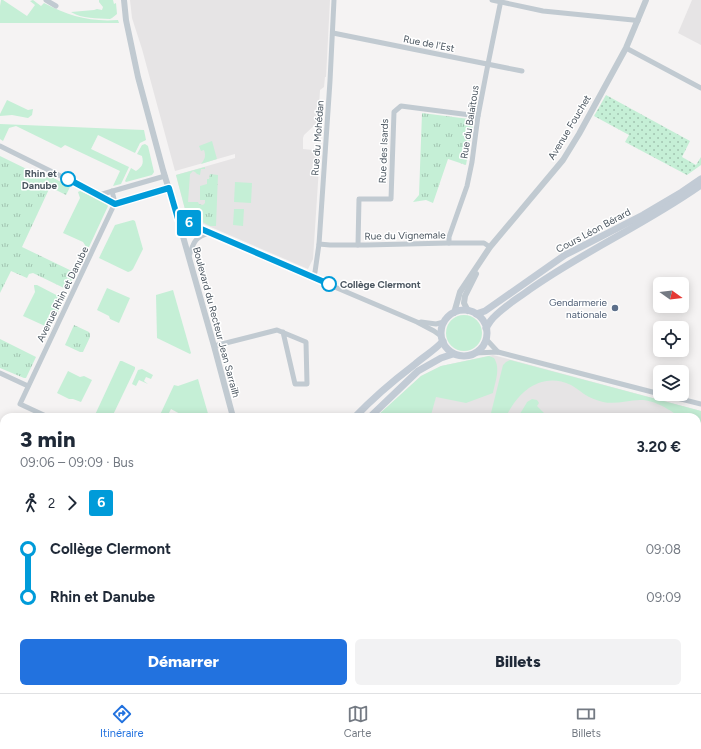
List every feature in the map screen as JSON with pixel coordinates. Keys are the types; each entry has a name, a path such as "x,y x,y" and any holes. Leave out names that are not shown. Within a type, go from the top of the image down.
{"main road":[{"name":"Cours Léon Bérard","path":"476,314 485,311 565,255 643,215 701,179"},
{"name":"Cours Léon Bérard","path":"486,328 492,318 506,306 542,281 658,214 701,185"},
{"path":"461,311 468,311 476,314 481,318 486,328 486,339 484,345 480,350 468,356 453,354 445,346 442,339 444,322 454,313 461,311"},
{"path":"359,413 414,364 436,349 442,339"},
{"path":"374,413 418,371 441,358 453,354"}],"street":[{"path":"46,0 56,6"},
{"name":"Boulevard du Recteur Jean Sarrailh","path":"124,0 126,20 138,77 232,413"},
{"name":"Rue du Mohédan","path":"313,277 319,244 334,0"},
{"path":"492,0 543,11 638,21"},
{"name":"Avenue Fouchet","path":"454,313 460,292 489,249 563,160 579,134 626,48 646,0"},
{"name":"Rue du Balaïtous","path":"449,243 449,237 467,186 472,162 478,116 501,1"},
{"name":"Rue de l'Est","path":"333,33 522,71"},
{"path":"626,48 701,88"},
{"name":"Rue des Isards","path":"358,245 359,199 391,199 394,112 401,106 478,116"},
{"path":"0,146 115,204 169,188"},
{"path":"99,195 165,176"},
{"path":"112,192 115,204"},
{"name":"Avenue Rhin et Danube","path":"39,413 20,404 115,204"},
{"path":"178,219 417,322 434,331 442,339"},
{"path":"182,233 198,231 209,233"},
{"path":"189,256 195,240 200,236 209,233"},
{"name":"Rue du Vignemale","path":"319,244 358,245 484,243 489,249"},
{"name":"Avenue Fouchet","path":"468,311 464,303 465,296 489,249"},
{"path":"417,322 436,324 444,322"},
{"path":"214,346 277,330 283,332 306,342 307,384 295,384 283,332"},
{"path":"486,339 498,352"},
{"path":"475,353 498,352 653,392"},
{"path":"0,373 28,386"},
{"path":"689,401 701,404"}],"shaded area":[{"path":"130,0 330,0 326,77 324,87 320,90 318,122 304,135 303,138 303,149 320,152 313,259 308,269 190,218 186,213 176,175 235,158 235,154 175,171 142,49 132,18"},
{"path":"692,0 701,0 701,45 678,33"},
{"path":"493,355 653,398 653,401 664,401 701,411 701,413 381,413 421,376 441,366"}],"green space":[{"path":"1,0 27,16 35,5 30,1 33,0 41,6 44,3 71,15 88,19 118,20 119,23 0,23"},
{"path":"99,0 113,0 114,4 116,3 117,14 110,19 85,17 71,12 97,9 102,10 103,7"},
{"path":"606,95 690,141 682,157 696,165 701,157 701,165 687,175 625,142 629,135 594,116"},
{"path":"7,100 28,110 33,109 32,115 28,118 12,115 0,116"},
{"path":"422,113 469,119 473,124 466,165 448,159 433,203 426,200 413,202 419,195"},
{"path":"0,124 144,130 146,140 140,143 135,153 98,135 91,149 129,167 121,184 113,186 120,171 65,145 61,148 16,126 9,128 3,141 0,139"},
{"path":"212,141 217,159 201,164 205,154 204,150 201,151 199,146"},
{"path":"145,144 148,146 154,172 152,175 126,182 125,181 131,168 136,171 142,165 142,156 137,154 142,145"},
{"path":"0,156 45,178 50,176 70,187 66,195 50,187 22,247 76,273 68,288 66,289 33,273 29,274 27,278 11,271 0,293"},
{"path":"205,167 205,169 201,169 200,175 193,171 190,174 188,202 198,202 203,206 203,212 198,221 190,218 186,213 176,175"},
{"path":"210,174 218,175 216,226 210,226 199,220 203,212 203,207 199,204 203,205 205,203 205,200 200,200 200,186 207,184 207,179 209,179"},
{"path":"235,182 252,183 251,203 234,202"},
{"path":"80,191 106,203 108,206 89,247 87,248 83,242 63,233 80,198 78,192"},
{"path":"234,209 244,209 243,226 233,225"},
{"path":"133,220 135,221 143,249 133,269 128,272 99,258 115,225"},
{"path":"34,285 37,285 64,299 49,331 47,332 45,326 23,316 35,292"},
{"path":"107,288 130,298 119,323 97,310"},
{"path":"173,290 191,353 190,354 157,338 156,295"},
{"path":"464,315 474,318 479,323 482,333 479,343 474,348 464,351 454,348 449,343 446,333 449,323 454,318"},
{"path":"74,325 89,332 90,334 83,352 65,345"},
{"path":"0,339 36,357 26,378 0,368"},
{"path":"489,356 494,358 497,367 497,376 493,393 466,403 436,397 432,413 380,413 421,376 441,366"},
{"path":"510,360 653,398 653,401 664,401 701,411 701,413 674,413 650,401 643,400 613,403 603,402 589,397 571,385 560,381 550,380 532,386 524,392 517,399 508,413 491,413 503,365"},
{"path":"120,361 135,367 114,413 96,413"},
{"path":"142,369 153,375 151,379 146,377 144,381 148,384 139,380 136,386 132,384 138,370"},
{"path":"68,371 80,377 84,376 92,380 81,402 69,399 57,393"},
{"path":"198,379 208,413 178,413 171,409 169,413 161,413 174,385 178,386"},
{"path":"532,399 537,400 539,403 537,406 544,413 520,413 527,402"}],"bus line":[{"name":"6","path":"68,179 115,204 169,188 178,219 329,284"}],"place":[{"name":"Rhin et Danube","path":"68,179"},
{"name":"Collège Clermont","path":"329,284"},
{"name":"Gendarmerie nationale","path":"615,308"}]}
